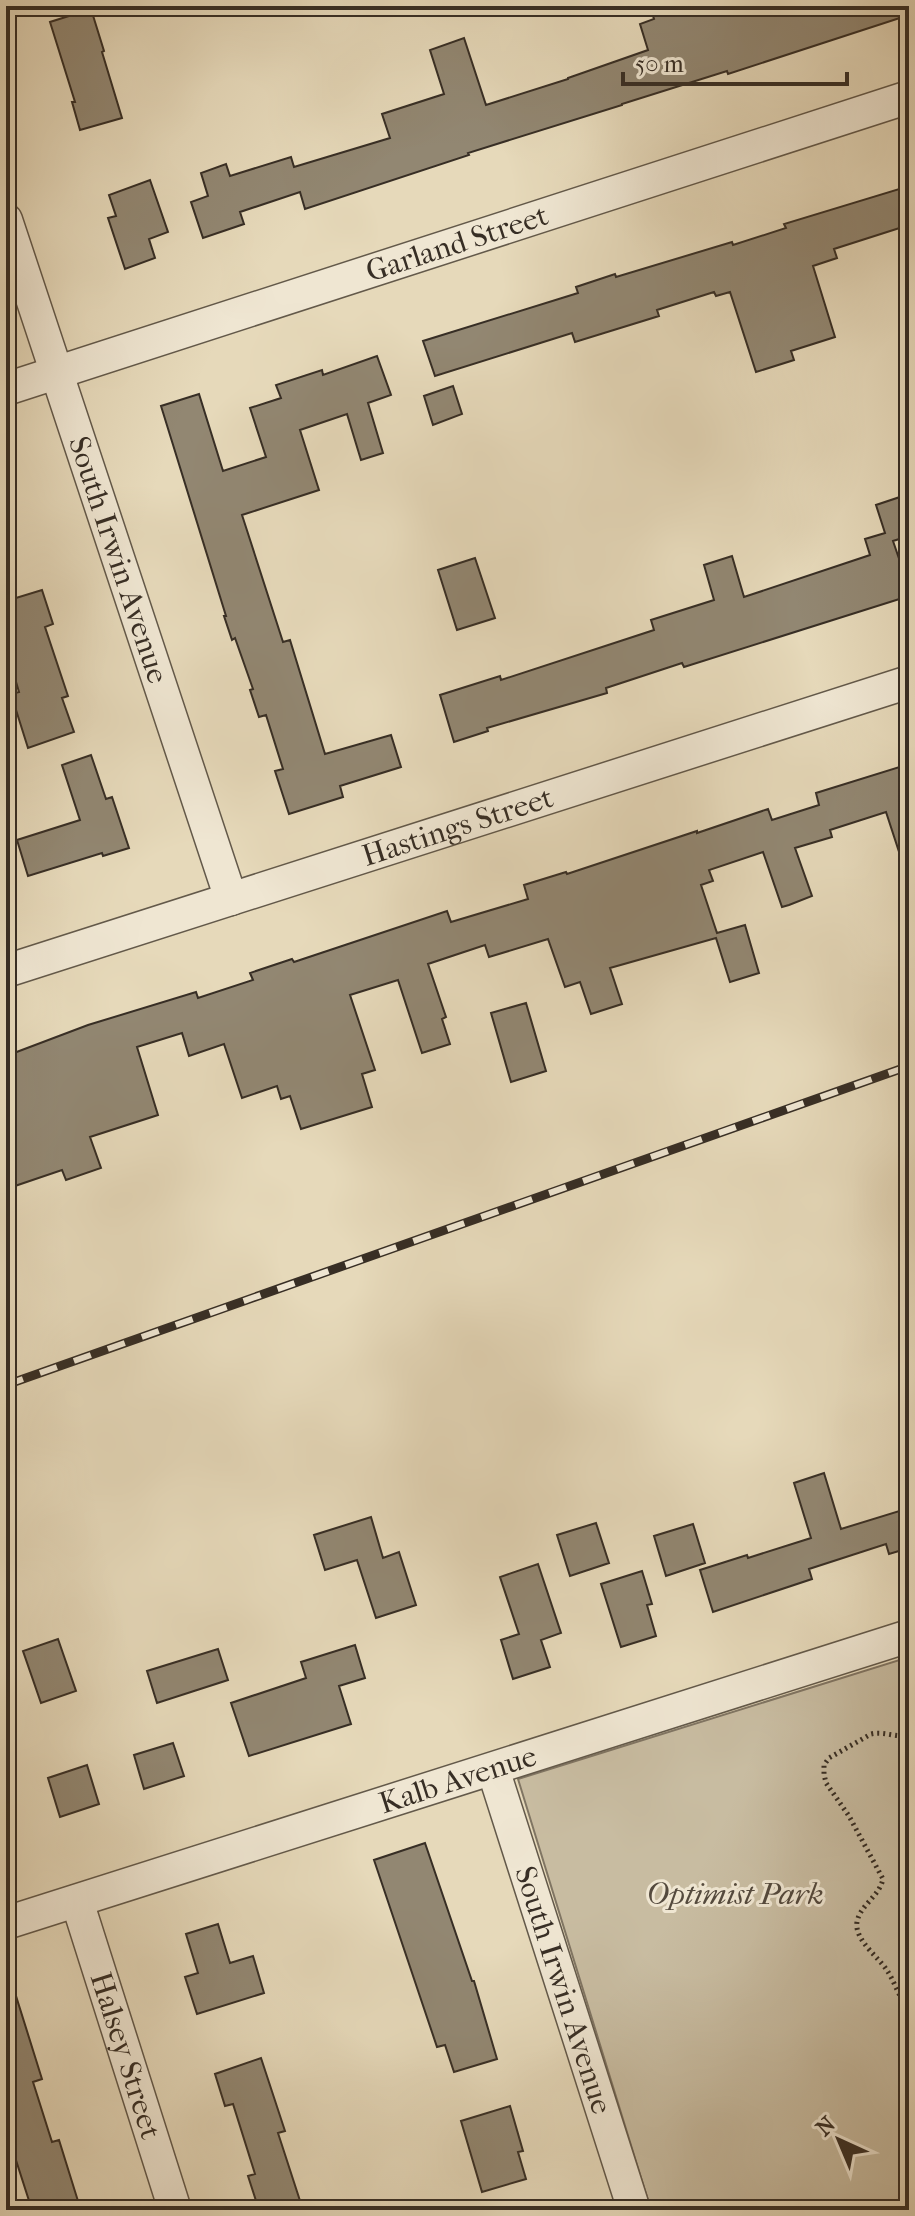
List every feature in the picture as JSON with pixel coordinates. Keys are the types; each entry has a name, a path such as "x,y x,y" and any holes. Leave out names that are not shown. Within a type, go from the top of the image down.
{"street":[{"name":"Garland Street","path":"6,389 909,97"},
{"name":"South Irwin Avenue","path":"6,220 231,899"},
{"name":"Hastings Street","path":"6,971 909,682"},
{"name":"Kalb Avenue","path":"6,1923 909,1636"},
{"name":"South Irwin Avenue","path":"493,1769 634,2210"},
{"name":"Halsey Street","path":"77,1901 175,2210"}],"path":[{"path":"909,1735 871,1734 829,1758 824,1765 824,1774 826,1783 849,1816 883,1879 880,1890 857,1920 859,1933 909,2007"}],"green space":[{"name":"Optimist Park","path":"909,1657 909,2210 651,2210 518,1779"}],"building":[{"path":"650,6 909,6 909,15 468,153 305,209 300,192 240,212 244,224 203,238 191,202 208,196 201,173 226,164 230,176 291,157 294,167 390,138 382,114 444,94 430,50 464,38 486,105 648,50 640,24 654,19"},
{"path":"91,9 122,118 80,130 72,102 75,102 50,22"},
{"path":"150,180 168,232 149,239 155,258 125,269 108,218 116,216 109,195"},
{"path":"909,186 909,225 834,249 837,258 813,266 835,337 791,351 794,360 756,372 730,292 716,296 714,292 657,310 659,316 575,342 572,333 435,376 423,341 578,293 576,287 615,274 616,277 732,242 733,245 786,228 784,224"},
{"path":"377,356 391,395 368,403 383,453 361,460 347,414 300,430 319,490 242,515 283,642 290,640 325,754 391,735 401,767 340,786 343,797 289,814 275,771 283,769 266,715 259,717 235,638 232,640 161,406 199,394 223,471 266,457 250,408 281,398 276,385 322,370 323,375"},
{"path":"453,386 462,414 433,425 424,396"},
{"path":"909,494 909,536 893,541 909,596 684,667 682,663 606,688 607,693 487,728 488,731 454,742 440,695 500,676 501,680 654,630 651,620 714,600 704,565 732,556 744,597 870,555 865,539 885,533 876,505"},
{"path":"475,558 495,618 457,630 438,570"},
{"path":"42,590 53,624 45,627 68,696 62,698 74,732 28,748 11,694 19,692 6,648 6,601"},
{"path":"91,755 106,799 112,797 129,848 28,876 17,840 80,820 62,765"},
{"path":"909,764 909,866 904,867 886,812 830,830 832,837 795,848 812,896 789,905 782,907 763,852 709,870 713,881 701,885 717,933 745,925 759,973 730,982 716,938 610,968 622,1004 591,1014 580,982 565,987 548,939 489,957 485,945 428,964 446,1017 442,1019 450,1044 422,1053 398,980 350,995 375,1070 362,1074 372,1107 301,1129 290,1096 281,1099 277,1086 242,1098 224,1044 189,1056 182,1033 137,1047 158,1115 90,1137 101,1168 66,1180 62,1170 6,1189 6,1056 88,1025 196,992 198,998 253,980 250,973 292,959 294,962 447,911 451,922 528,899 524,885 768,809 772,820 819,805 816,793"},
{"path":"526,1003 546,1071 511,1082 491,1013"},
{"path":"824,1473 841,1529 909,1508 909,1548 889,1554 886,1544 809,1569 812,1579 713,1612 700,1570 811,1538 794,1483"},
{"path":"371,1517 383,1558 399,1552 416,1605 376,1618 357,1560 325,1570 314,1535"},
{"path":"596,1523 609,1563 570,1576 557,1535"},
{"path":"693,1524 705,1563 666,1576 654,1536"},
{"path":"538,1564 561,1633 541,1640 550,1667 513,1679 501,1640 519,1634 500,1577"},
{"path":"642,1571 652,1604 647,1605 656,1636 621,1647 601,1584"},
{"path":"58,1639 76,1691 41,1703 23,1651"},
{"path":"355,1645 365,1678 339,1686 351,1724 249,1756 231,1703 306,1678 301,1662"},
{"path":"218,1649 228,1680 157,1703 147,1671"},
{"path":"173,1743 184,1776 144,1789 134,1755"},
{"path":"87,1765 99,1804 60,1817 48,1778"},
{"path":"425,1843 474,1981 497,2059 454,2072 445,2045 437,2047 374,1860"},
{"path":"218,1924 230,1963 253,1956 264,1993 197,2014 185,1977 198,1973 186,1934"},
{"path":"6,1980 11,1980 42,2079 33,2082 52,2142 59,2140 78,2201 51,2210 32,2210 6,2129"},
{"path":"261,2058 285,2131 278,2133 303,2210 259,2210 248,2176 255,2174 233,2104 225,2106 215,2074"},
{"path":"510,2106 523,2151 518,2152 526,2179 482,2192 461,2121"}],"railway":[{"path":"6,1385 909,1066"}]}
